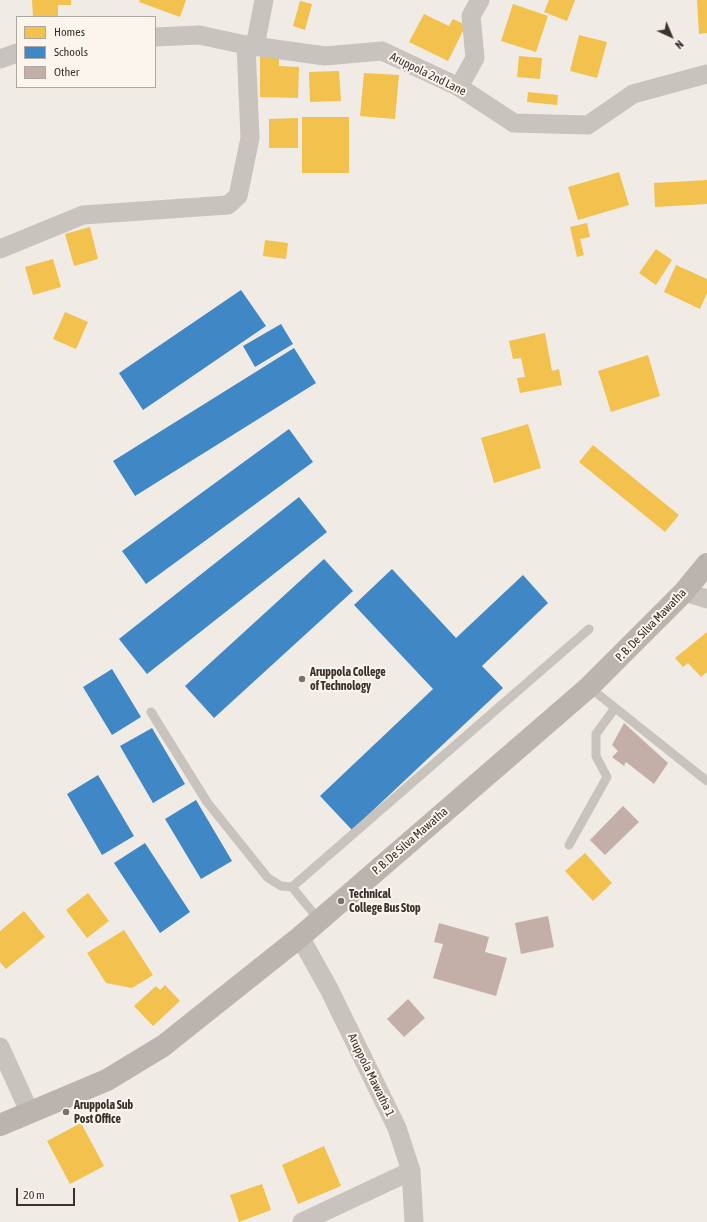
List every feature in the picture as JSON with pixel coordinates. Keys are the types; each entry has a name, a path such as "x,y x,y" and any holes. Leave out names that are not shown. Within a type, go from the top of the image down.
{"street":[{"path":"0,250 83,215 228,205 238,196 250,138 251,45 264,0"},
{"path":"459,87 475,58 471,16 480,0"},
{"name":"Aruppola 2nd Lane","path":"156,37 199,35 251,45 325,56 382,51 459,87 514,123 588,126 633,94 707,74"},
{"path":"0,58 16,53"},
{"name":"P. B. De Silva Mawatha","path":"0,1125 107,1080 163,1046 300,937 589,687 684,592 707,564"},
{"path":"684,592 707,599"},
{"name":"Aruppola Mawatha 1","path":"300,937 329,989 397,1128 411,1171 414,1222"},
{"path":"0,1047 30,1113"},
{"path":"302,1222 411,1171"}],"lane":[{"path":"292,887 589,629"},
{"path":"589,687 707,781"},
{"path":"569,845 607,777 596,756 596,734 615,708"},
{"path":"151,712 206,802 268,878 281,886 292,887 319,920"}],"building: Homes":[{"path":"32,0 71,0 71,5 58,5 58,16 33,16"},
{"path":"140,0 186,0 180,17 139,2"},
{"path":"549,0 575,0 567,21 544,12"},
{"path":"697,0 707,0 707,33 699,34"},
{"path":"300,1 312,4 305,30 293,26"},
{"path":"513,4 548,16 536,52 501,41"},
{"path":"424,14 449,26 453,19 466,25 448,61 409,42"},
{"path":"579,35 607,42 597,78 570,71"},
{"path":"260,56 279,57 279,66 299,67 298,98 260,97"},
{"path":"519,56 542,58 540,79 517,77"},
{"path":"339,71 341,101 310,102 309,72"},
{"path":"364,73 399,75 395,119 360,116"},
{"path":"528,92 558,95 557,105 527,102"},
{"path":"302,117 349,117 349,173 302,173"},
{"path":"298,118 298,148 269,148 269,119"},
{"path":"619,172 629,205 578,220 568,187"},
{"path":"707,180 707,204 655,207 654,183"},
{"path":"587,223 590,237 580,239 584,255 577,257 570,227"},
{"path":"90,227 98,259 74,266 65,234"},
{"path":"265,240 288,243 286,259 263,256"},
{"path":"656,249 672,260 656,285 639,273"},
{"path":"53,259 61,287 33,295 25,267"},
{"path":"676,265 707,279 707,293 700,309 664,292"},
{"path":"65,312 88,322 76,349 53,339"},
{"path":"545,333 552,371 559,369 562,385 520,393 517,378 525,377 521,358 513,359 509,341"},
{"path":"648,355 660,396 611,412 598,371"},
{"path":"528,424 541,468 494,483 481,438"},
{"path":"593,445 679,515 665,532 579,462"},
{"path":"707,632 707,672 701,677 688,663 683,667 675,658"},
{"path":"585,853 612,883 593,901 565,871"},
{"path":"88,893 109,921 87,938 66,910"},
{"path":"24,911 45,937 6,969 0,962 0,931"},
{"path":"124,930 153,975 132,988 106,983 87,953"},
{"path":"165,985 180,1001 153,1026 134,1006 156,986 160,990"},
{"path":"81,1123 104,1166 70,1184 47,1141"},
{"path":"324,1146 341,1186 298,1204 282,1165"},
{"path":"262,1184 271,1210 239,1222 230,1195"}],"building: Schools":[{"path":"241,290 266,326 143,410 119,373"},
{"path":"281,324 293,344 255,367 243,346"},
{"path":"294,348 316,383 135,496 113,461"},
{"path":"289,429 313,462 146,584 122,551"},
{"path":"299,497 327,532 147,674 119,639"},
{"path":"324,559 353,591 214,718 185,686"},
{"path":"392,569 456,638 523,575 548,603 482,666 503,688 352,830 320,796 433,689 354,605"},
{"path":"112,669 141,717 112,735 83,687"},
{"path":"152,728 185,784 153,803 120,746"},
{"path":"98,775 134,836 102,855 67,794"},
{"path":"196,800 232,861 201,879 165,819"},
{"path":"145,843 190,912 160,933 114,863"}],"building: Other":[{"path":"624,723 668,763 654,784 626,762 624,766 612,757 618,751 612,745"},
{"path":"623,806 639,822 605,855 590,840"},
{"path":"548,916 554,947 521,954 515,923"},
{"path":"439,923 489,937 485,952 507,958 496,996 433,978 443,944 434,942"},
{"path":"408,999 425,1018 404,1037 387,1019"}],"place":[{"name":"Aruppola College of Technology","path":"302,679"},
{"name":"Technical College Bus Stop","path":"341,901"},
{"name":"Aruppola Sub Post Office","path":"66,1112"}]}
